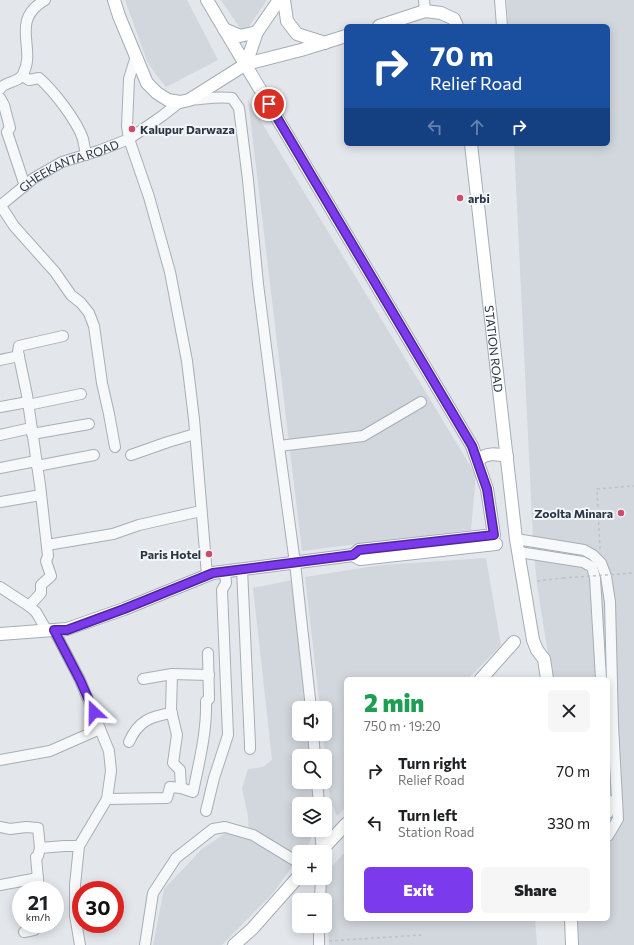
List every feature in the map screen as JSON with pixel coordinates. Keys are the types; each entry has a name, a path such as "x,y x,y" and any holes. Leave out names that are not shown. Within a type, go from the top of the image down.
{"main road":[{"path":"114,0 147,83 157,93 168,100 185,101"},
{"path":"0,634 67,630 213,573 353,555 360,559 495,540 487,489 470,443 207,0"},
{"path":"246,64 257,32 279,0"},
{"path":"284,0 287,21 297,34 325,43"},
{"path":"384,24 425,6 454,19 456,24"},
{"path":"224,29 240,36 257,32"},
{"path":"246,64 301,50 344,37"},
{"name":"GHEEKANTA ROAD","path":"185,101 246,64"},
{"name":"STATION ROAD","path":"470,146 516,539 533,640 537,650 544,659 547,677"},
{"path":"478,462 480,459 488,455 494,454 507,456"},
{"path":"483,677 514,642"},
{"path":"327,845 344,826"},
{"path":"234,945 252,929 292,884"},
{"path":"571,921 572,945"}],"street":[{"path":"1,86 16,81 23,76 26,67 27,49 25,32 27,18 40,3 45,0"},
{"path":"500,0 502,24"},
{"path":"136,56 129,79 127,120 129,140 148,197 170,272 187,361 207,575"},
{"path":"23,76 28,80 39,78 50,88 75,124 82,138 86,155"},
{"path":"185,101 221,96 232,98 240,108 258,284 295,563 310,701"},
{"path":"0,98 4,104 10,128 7,132 25,186"},
{"name":"GHEEKANTA ROAD","path":"0,206 34,178 62,162 129,140 185,101"},
{"path":"0,206 14,226 50,266 71,295 90,313 94,326 102,382 114,447"},
{"path":"29,606 40,593 41,585 51,576 46,561 48,556 37,463 18,346 63,336"},
{"path":"0,360 19,356"},
{"path":"0,407 28,404 81,394"},
{"path":"279,446 363,436 421,402"},
{"path":"0,435 89,424"},
{"path":"131,455 195,434"},
{"path":"0,468 94,455"},
{"path":"0,502 41,495"},
{"path":"47,546 113,534 139,525 200,511"},
{"path":"516,539 584,550 593,555 601,563 606,576 610,602 613,725 618,819 610,833"},
{"path":"519,552 583,562 592,567 595,578 601,677"},
{"path":"242,569 250,749"},
{"path":"206,810 214,778 228,736 222,590 226,583 225,572"},
{"path":"0,587 36,612 50,631 80,680 109,752 111,771 107,799 79,846 75,885 75,915 80,945"},
{"path":"107,799 167,798 170,787 182,788 193,792 205,729 206,701 209,698 208,653"},
{"path":"143,679 172,674 209,675"},
{"path":"172,674 171,710 177,735 173,763 180,770 182,788"},
{"path":"129,742 140,724 155,716 172,713"},
{"path":"0,760 50,751 100,729"},
{"path":"0,827 10,829 26,827 38,828 40,848 38,856 36,857 38,881"},
{"path":"145,945 153,893 176,858 214,829 225,827 253,835 292,859"},
{"path":"40,848 79,846"},
{"path":"0,885 38,878"},
{"path":"318,944 319,933"}],"path":[{"path":"601,563 597,489 634,486"},
{"path":"537,581 634,573"},
{"path":"318,944 421,935"}],"shaded area":[{"path":"125,0 187,0 218,60 166,87 147,61"},
{"path":"221,0 267,0 244,34"},
{"path":"507,0 634,0 634,945 578,945 578,921 610,921 610,677 552,677 537,585 533,540 514,146 610,146 610,24 508,24"},
{"path":"248,100 476,475 471,530 302,551"},
{"path":"486,558 501,645 470,677 344,677 344,809 337,816 332,805 332,797 330,797 329,789 332,789 332,749 325,749 324,741 332,741 332,701 319,701 305,577 381,565"},
{"path":"292,580 304,701 292,701 292,741 309,741 309,749 292,749 292,789 313,789 314,797 292,797 292,837 312,837 308,845 292,845 292,867 273,893 222,945 153,945 164,889 202,849 233,828 249,837 248,816 242,788 248,769 263,767 272,760 253,588"},
{"path":"344,853 344,921 535,921 537,945 329,945 328,933 332,933 332,893 326,893 326,885 332,885 332,866"}],"place":[{"name":"Kalupur Darwaza","path":"132,129"},
{"name":"arbi","path":"460,198"},
{"name":"Zoolta Minara","path":"621,513"},
{"name":"Paris Hotel","path":"209,554"}],"route":[{"path":"94,712 80,680 54,630 67,630 213,573 353,555 359,550 494,535 487,489 472,446 269,104"}]}
